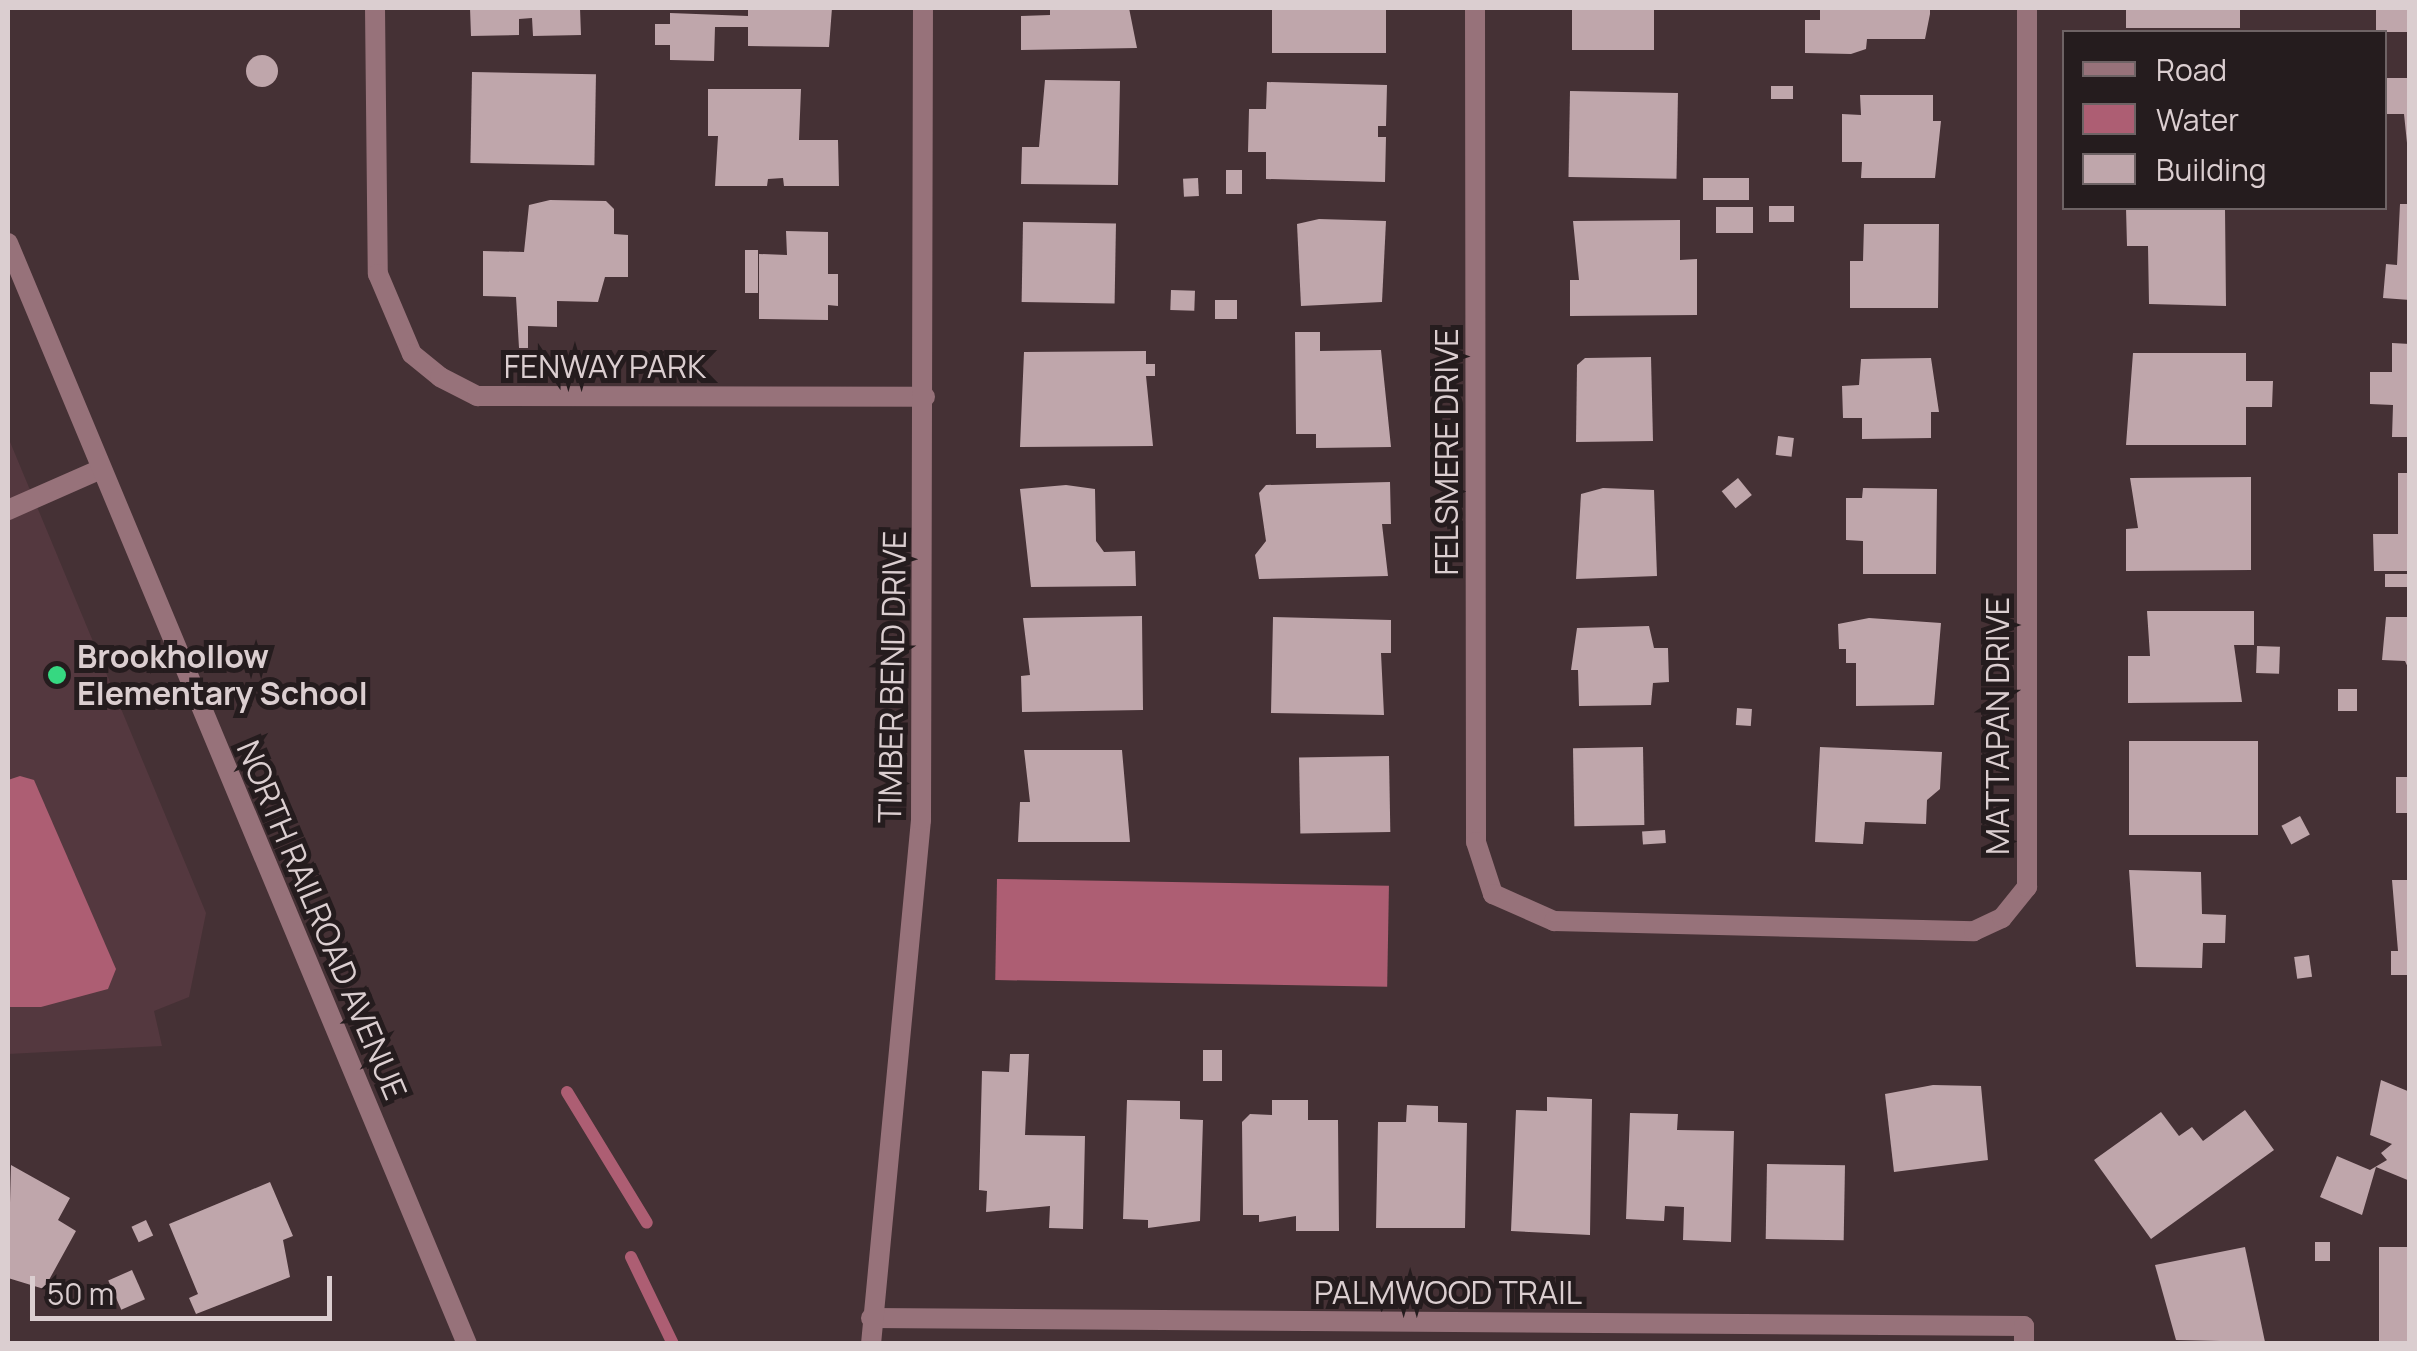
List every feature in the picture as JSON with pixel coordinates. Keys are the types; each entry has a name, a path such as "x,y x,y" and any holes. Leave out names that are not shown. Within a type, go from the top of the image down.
{"street":[{"name":"FENWAY PARK","path":"376,8 378,274 412,354 440,377 477,396 924,397"},
{"name":"TIMBER BEND DRIVE","path":"870,1344 914,952 924,397 924,8"},
{"name":"FELSMERE DRIVE","path":"1475,8 1476,842 1494,894"},
{"name":"MATTAPAN DRIVE","path":"1494,894 1554,921 1974,931 2002,918 2027,887 2028,8"},
{"name":"NORTH RAILROAD AVENUE","path":"8,244 467,1344"},
{"path":"8,510 101,470"},
{"name":"PALMWOOD TRAIL","path":"871,1318 2024,1335"}],"shaded area":[{"name":"Brookhollow Elementary School","path":"8,437 206,913 189,997 154,1011 162,1046 8,1054"}],"water":[{"path":"20,776 34,780 116,969 108,989 41,1007 8,1007 8,780"},
{"path":"997,879 1389,886 1387,987 995,980"}],"building":[{"path":"470,8 580,8 581,35 533,36 532,18 519,19 519,35 471,36"},
{"path":"748,8 832,8 829,47 748,46 748,27 715,27 714,61 670,60 670,45 655,45 655,24 670,24 670,13 748,16"},
{"path":"1050,8 1129,8 1137,48 1021,50 1021,16 1050,15"},
{"path":"1272,8 1386,8 1386,53 1272,53"},
{"path":"1572,8 1654,8 1654,50 1572,50"},
{"path":"1820,8 1930,8 1930,14 1925,39 1867,39 1866,49 1851,54 1805,53 1805,20 1820,20"},
{"path":"2126,8 2240,8 2240,28 2126,28"},
{"path":"2376,8 2410,8 2410,32 2376,30"},
{"path":"262,55 273,60 278,71 273,82 262,87 251,82 246,71 251,60"},
{"path":"472,72 596,74 594,165 470,163"},
{"path":"2387,78 2410,78 2410,172 2404,114 2387,114"},
{"path":"1045,80 1120,81 1118,185 1021,184 1022,147 1039,147"},
{"path":"1267,82 1387,85 1386,126 1378,126 1378,137 1386,137 1385,182 1266,179 1266,152 1248,152 1249,109 1266,109"},
{"path":"1771,86 1793,86 1793,99 1771,99"},
{"path":"708,89 801,89 799,140 838,140 839,186 784,186 783,178 768,179 767,186 715,186 718,136 708,136"},
{"path":"1570,91 1678,93 1676,179 1568,177"},
{"path":"1860,95 1933,95 1933,121 1941,121 1935,178 1861,178 1862,162 1842,162 1842,114 1861,115"},
{"path":"1226,170 1242,170 1242,194 1226,194"},
{"path":"1198,178 1199,196 1184,197 1183,179"},
{"path":"1703,178 1749,178 1749,200 1703,200"},
{"path":"550,200 606,201 614,209 614,234 628,235 628,277 605,277 598,302 557,301 557,327 528,326 528,348 519,348 516,297 483,296 483,251 524,252 529,205"},
{"path":"2400,204 2410,204 2410,300 2383,298 2386,264 2397,265"},
{"path":"1769,206 1794,206 1794,222 1769,222"},
{"path":"1716,207 1753,207 1753,233 1716,233"},
{"path":"2126,210 2225,210 2226,306 2149,304 2148,246 2127,246"},
{"path":"1319,219 1386,221 1382,302 1301,306 1297,224"},
{"path":"1680,220 1680,260 1697,259 1697,315 1570,316 1570,280 1579,280 1573,221"},
{"path":"1023,222 1116,224 1115,304 1022,302"},
{"path":"1864,224 1939,224 1938,308 1850,308 1850,261 1863,261"},
{"path":"786,231 828,232 828,274 838,274 838,306 828,305 828,320 759,319 759,254 787,255"},
{"path":"745,250 758,250 758,293 745,293"},
{"path":"1171,290 1195,291 1194,311 1170,310"},
{"path":"1215,300 1237,300 1237,319 1215,319"},
{"path":"1295,332 1320,332 1320,351 1381,350 1391,447 1316,448 1316,434 1296,434"},
{"path":"2392,343 2410,344 2410,437 2392,437 2393,405 2370,404 2370,372 2392,372"},
{"path":"1146,351 1146,364 1155,364 1155,376 1146,376 1153,446 1020,447 1024,352"},
{"path":"2133,353 2246,353 2246,381 2273,381 2272,407 2246,407 2246,445 2126,445"},
{"path":"1651,357 1653,441 1576,442 1577,365 1585,358"},
{"path":"1931,358 1939,412 1931,412 1931,438 1862,439 1862,418 1843,418 1842,386 1859,385 1861,359"},
{"path":"1778,436 1794,438 1792,457 1776,455"},
{"path":"2398,473 2410,473 2410,571 2374,571 2373,534 2398,534"},
{"path":"2251,477 2251,570 2126,571 2126,529 2138,528 2130,478"},
{"path":"1738,478 1752,495 1736,508 1722,491"},
{"path":"1390,482 1391,524 1382,524 1388,576 1259,579 1255,555 1266,541 1259,493 1266,485"},
{"path":"1066,485 1095,489 1096,541 1104,552 1135,551 1136,586 1031,587 1020,489"},
{"path":"1603,488 1654,490 1657,576 1576,579 1581,494"},
{"path":"1863,488 1937,489 1936,574 1863,574 1863,541 1846,540 1846,498 1862,498"},
{"path":"2385,574 2408,574 2408,587 2385,587"},
{"path":"2147,611 2254,611 2254,645 2234,645 2242,702 2128,703 2128,656 2150,656"},
{"path":"1142,616 1143,710 1022,712 1021,676 1030,675 1023,618"},
{"path":"1273,617 1391,620 1391,653 1381,653 1384,715 1271,713"},
{"path":"2386,617 2410,617 2410,672 2405,661 2382,660"},
{"path":"1869,618 1941,623 1934,705 1856,706 1856,663 1846,663 1846,649 1839,649 1838,624"},
{"path":"1649,626 1654,648 1668,648 1669,682 1653,683 1651,705 1579,706 1578,670 1571,670 1577,628"},
{"path":"2257,646 2280,647 2279,674 2256,673"},
{"path":"2338,689 2357,689 2357,711 2338,711"},
{"path":"1737,708 1752,709 1751,726 1736,725"},
{"path":"2129,741 2258,741 2258,835 2129,835"},
{"path":"1643,747 1644,825 1574,826 1573,748"},
{"path":"1820,747 1942,752 1940,789 1927,800 1926,824 1865,822 1863,844 1815,842"},
{"path":"1024,750 1122,750 1130,842 1018,842 1020,802 1030,802"},
{"path":"1389,756 1390,832 1300,834 1299,758"},
{"path":"2396,777 2410,777 2410,813 2396,813"},
{"path":"2300,816 2310,835 2291,844 2281,826"},
{"path":"1665,830 1666,843 1643,845 1642,832"},
{"path":"2129,870 2201,872 2202,914 2226,915 2225,943 2203,943 2202,968 2136,967"},
{"path":"2392,880 2410,880 2410,975 2391,975 2391,951 2398,951"},
{"path":"2309,955 2312,977 2297,979 2294,957"},
{"path":"1203,1050 1222,1050 1222,1081 1203,1081"},
{"path":"1010,1054 1029,1054 1025,1135 1085,1136 1083,1229 1049,1228 1050,1206 986,1212 987,1191 979,1190 982,1071 1009,1072"},
{"path":"2381,1080 2410,1092 2410,1181 2376,1167 2362,1215 2320,1197 2337,1156 2370,1170 2387,1160 2381,1153 2392,1144 2370,1135"},
{"path":"1933,1085 1981,1086 1988,1160 1894,1172 1885,1094"},
{"path":"1547,1097 1592,1099 1590,1235 1511,1231 1516,1110 1547,1111"},
{"path":"1127,1100 1180,1101 1180,1119 1203,1120 1200,1221 1148,1228 1148,1220 1123,1219"},
{"path":"1272,1100 1308,1100 1308,1120 1338,1120 1339,1231 1296,1231 1296,1216 1259,1222 1259,1215 1243,1215 1242,1122 1250,1114 1272,1115"},
{"path":"1407,1105 1438,1106 1438,1122 1467,1123 1465,1228 1376,1228 1378,1122 1406,1122"},
{"path":"2245,1110 2274,1150 2151,1239 2094,1160 2161,1112 2179,1136 2192,1127 2203,1141"},
{"path":"1630,1113 1678,1114 1677,1130 1734,1131 1731,1242 1683,1240 1684,1207 1665,1206 1664,1221 1626,1219"},
{"path":"1767,1164 1845,1165 1844,1240 1766,1239"},
{"path":"11,1165 70,1198 58,1220 76,1231 44,1289 8,1278"},
{"path":"270,1182 293,1236 283,1240 290,1277 196,1314 189,1298 198,1294 169,1224"},
{"path":"146,1220 153,1235 139,1242 131,1227"},
{"path":"2315,1242 2330,1242 2330,1261 2315,1261"},
{"path":"2245,1247 2265,1342 2176,1340 2155,1265"},
{"path":"2379,1247 2410,1247 2410,1344 2379,1344"},
{"path":"132,1270 145,1299 121,1310 108,1281"}],"waterway":[{"path":"567,1092 647,1223"},
{"path":"631,1257 673,1344"}],"place":[{"name":"Brookhollow Elementary School","path":"57,675"}]}
